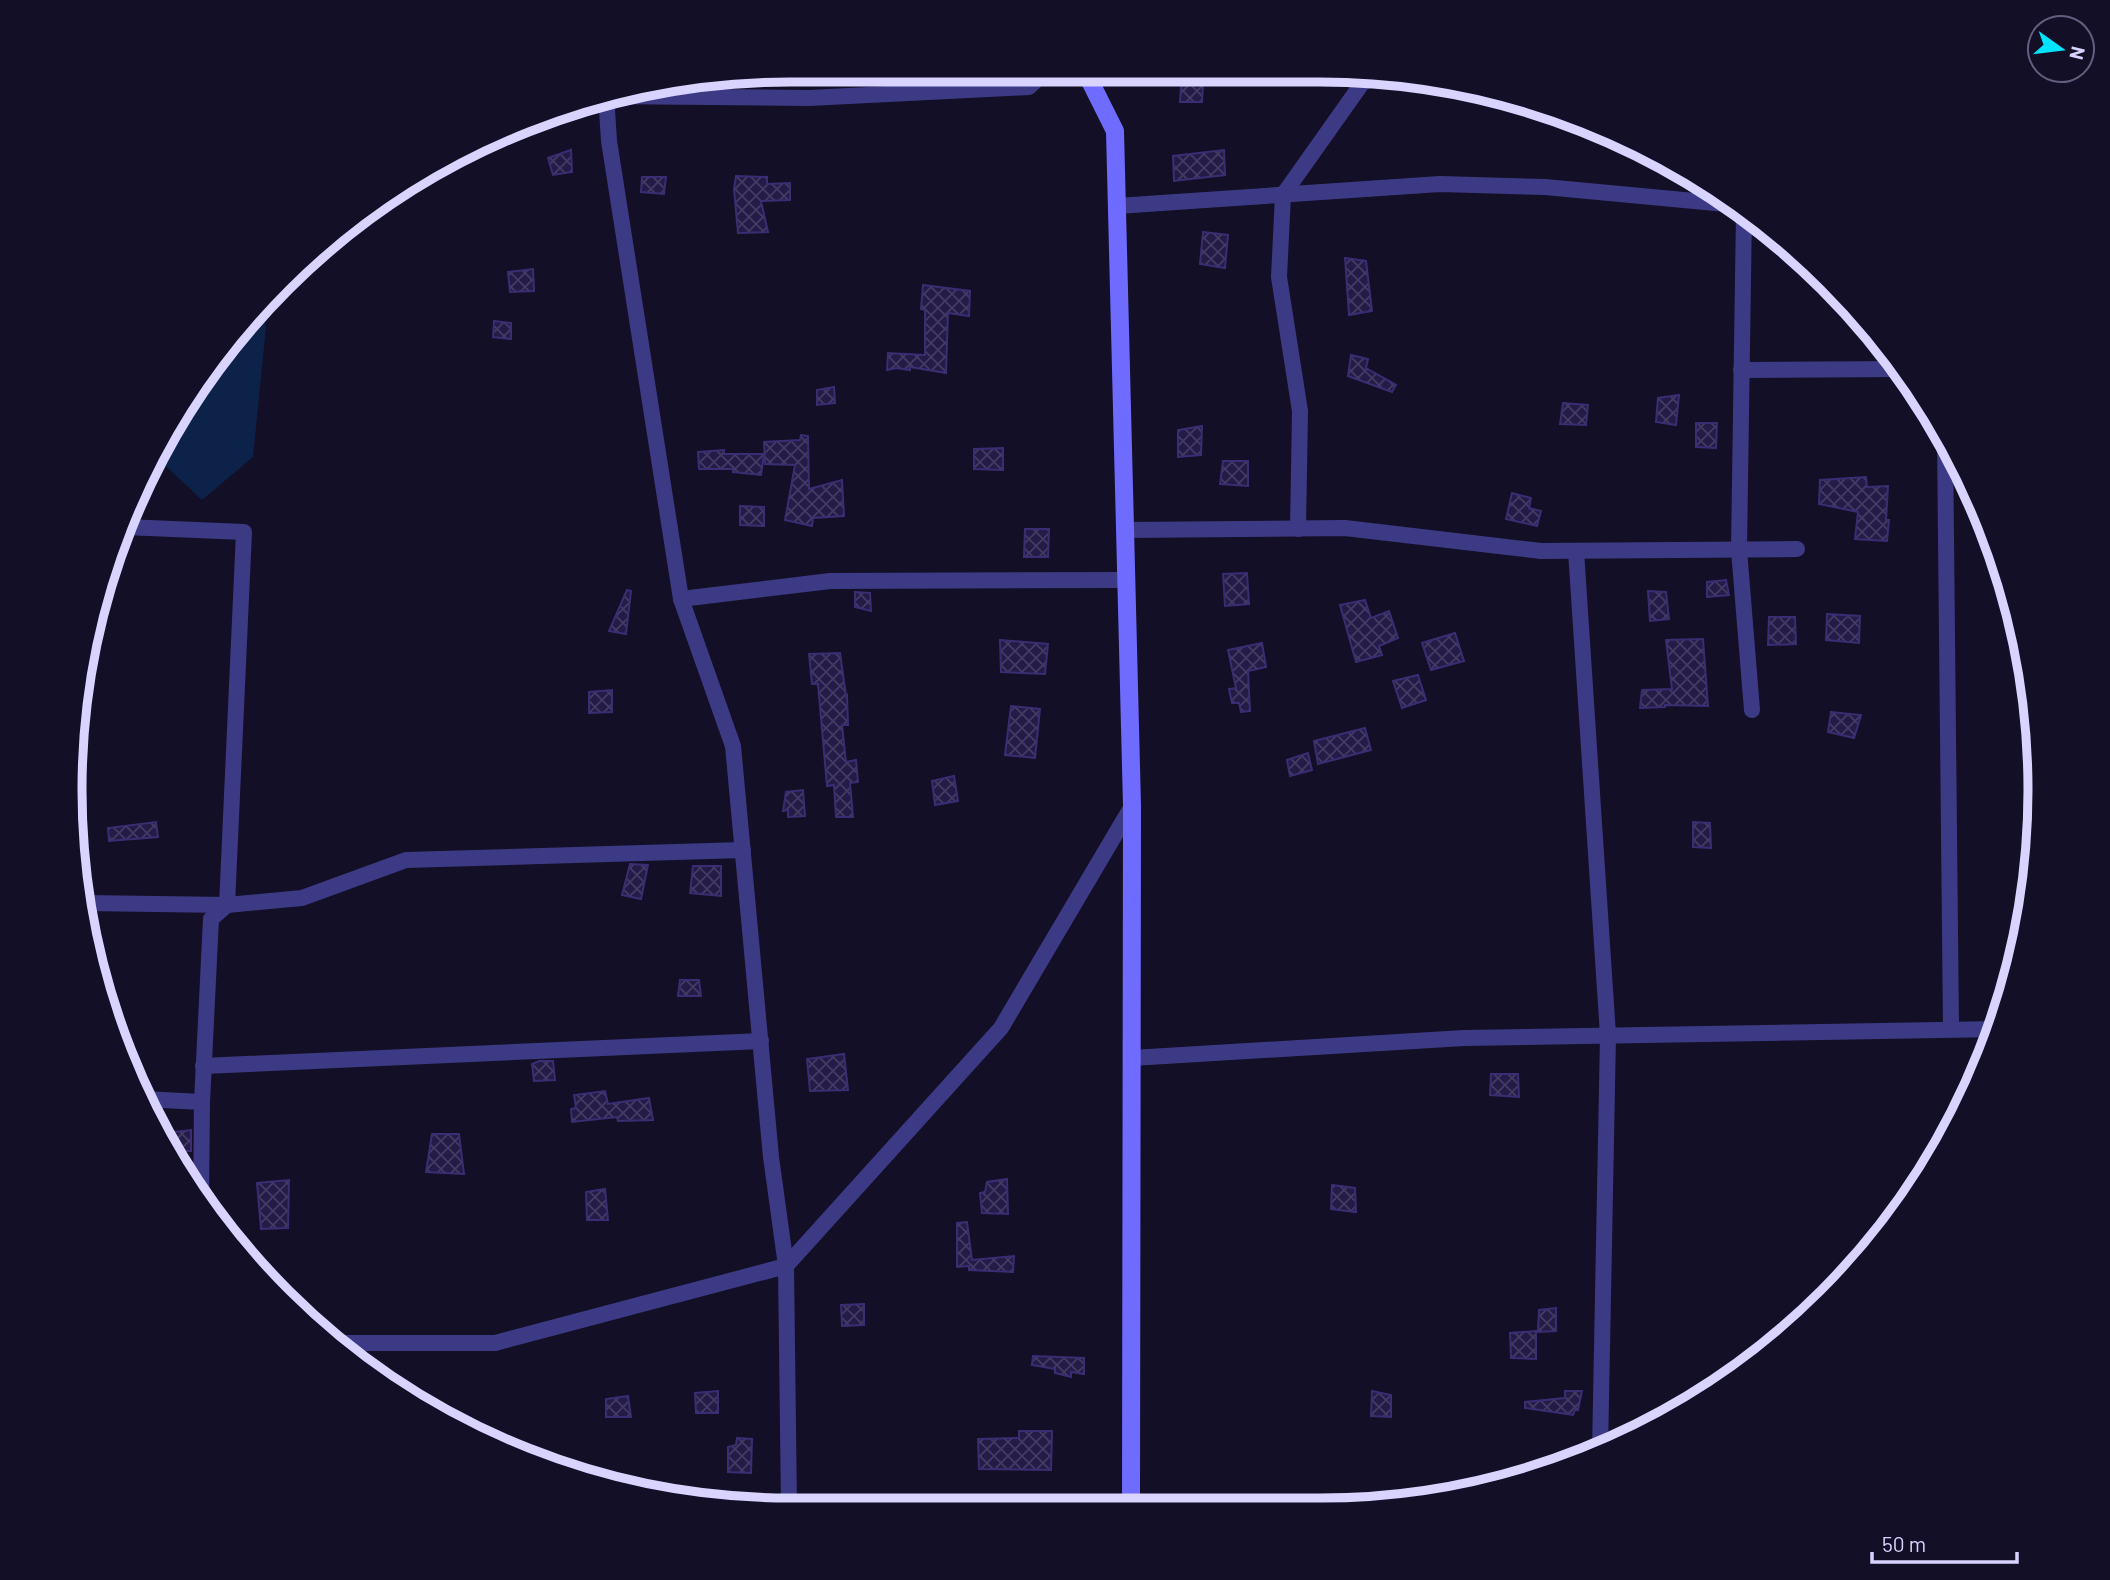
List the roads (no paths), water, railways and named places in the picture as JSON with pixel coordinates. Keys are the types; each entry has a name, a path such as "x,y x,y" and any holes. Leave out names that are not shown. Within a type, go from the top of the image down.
{"main road":[{"path":"1090,82 1115,131 1132,806 1131,1498"}],"street":[{"path":"654,96 809,98 1029,88 1035,82"},
{"path":"1298,528 1300,411 1279,277 1283,195 1362,84"},
{"path":"605,107 681,599 733,746 771,1157 786,1266 789,1498"},
{"path":"1117,206 1440,184 1545,187 1714,203"},
{"path":"1744,224 1739,550 1752,710"},
{"path":"1741,370 1888,369"},
{"path":"1945,459 1951,1029"},
{"path":"133,527 244,532 227,905 211,919 203,1066 201,1182"},
{"path":"1125,530 1345,528 1541,551 1797,549"},
{"path":"1576,551 1608,1035 1600,1440"},
{"path":"681,599 830,581 1126,580"},
{"path":"349,1343 495,1343 786,1266 1001,1028 1132,806"},
{"path":"92,903 227,905 302,898 406,860 743,850"},
{"path":"1132,1058 1464,1038 1986,1029"},
{"path":"203,1066 761,1041"},
{"path":"153,1099 202,1102"}],"water":[{"path":"264,317 266,327 253,457 202,500 163,463 202,397"}]}
